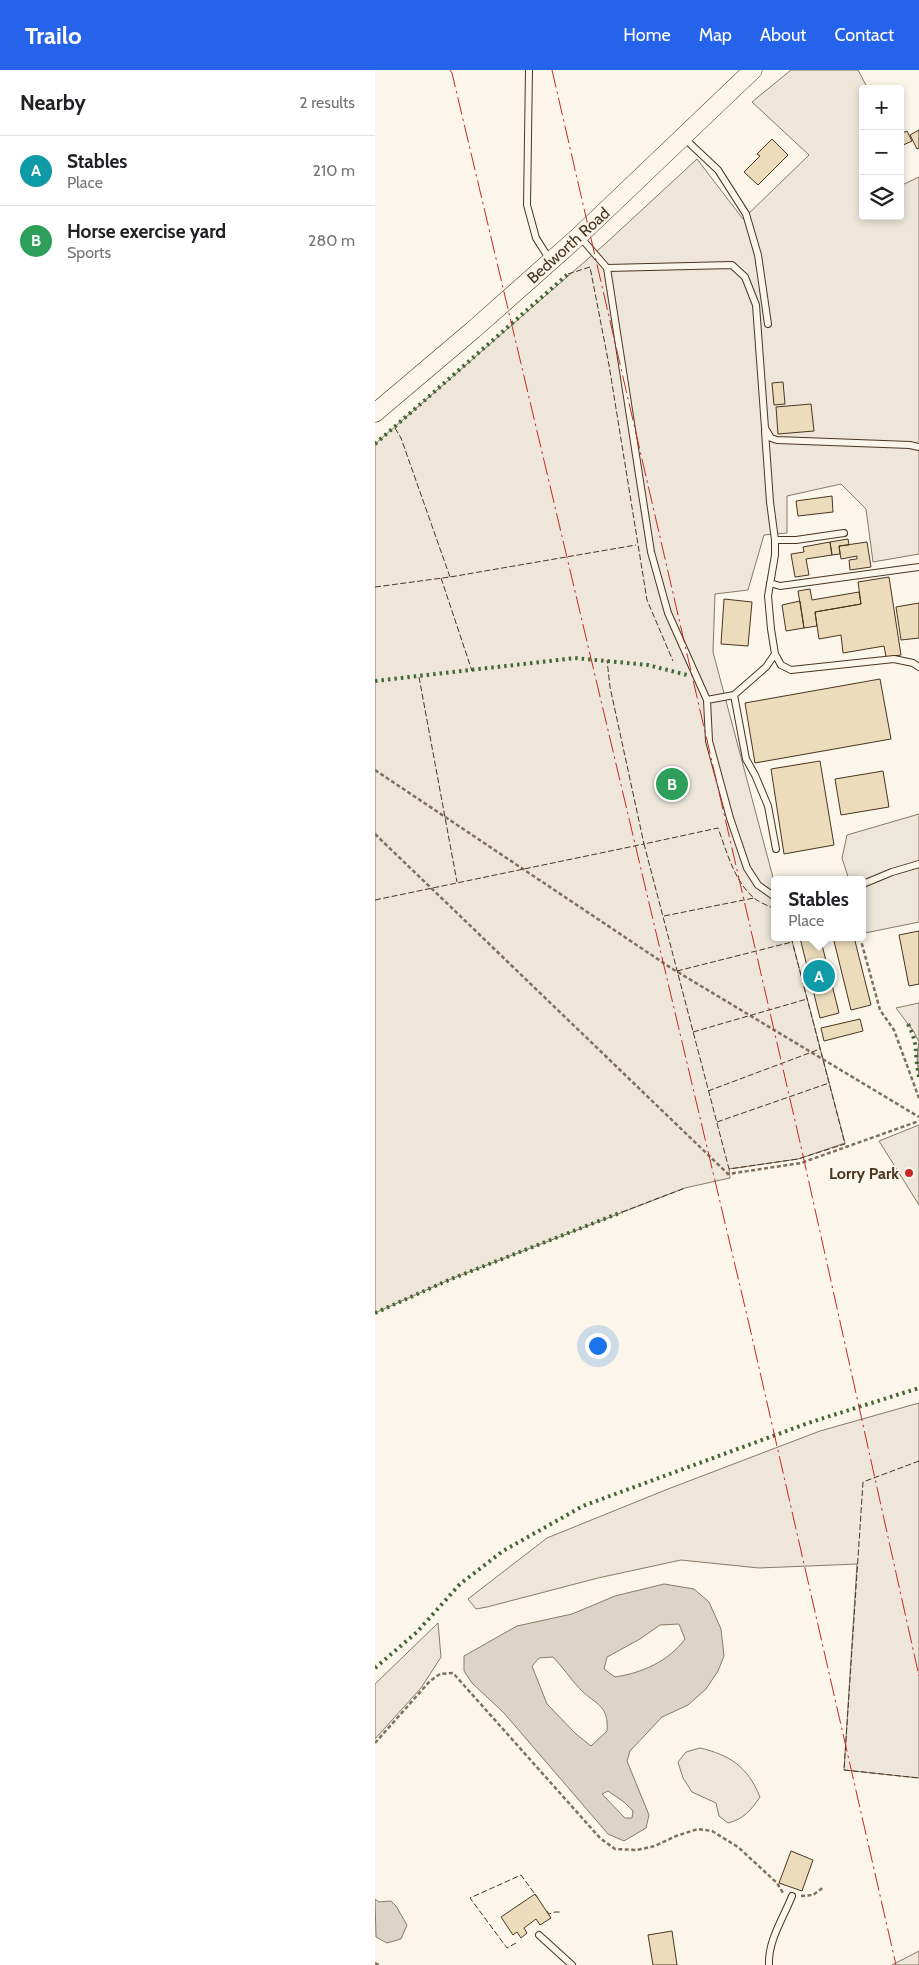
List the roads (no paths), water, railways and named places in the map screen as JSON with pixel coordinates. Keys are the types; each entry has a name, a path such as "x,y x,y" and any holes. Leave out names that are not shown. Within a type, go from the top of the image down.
{"main road":[{"name":"Bedworth Road","path":"375,413 551,262 753,70"}],"lane":[{"path":"529,70 527,205 536,238 551,262"},
{"path":"684,137 718,170 745,214 758,255 768,324"},
{"path":"579,236 607,268 651,552 667,613 707,700 709,741 735,835 747,868 758,885 771,894"},
{"path":"607,268 732,265 745,277 756,305 770,502 775,540 775,555 769,583 769,596 775,654 781,665 791,670 894,660 913,663 919,668"},
{"path":"765,428 771,438 777,440 910,445 919,447"},
{"path":"775,540 795,540 844,532"},
{"path":"769,583 779,586 919,566"},
{"path":"707,700 734,695 766,668 775,654"},
{"path":"734,695 746,759 768,806 776,848"},
{"path":"866,883 919,864"},
{"path":"769,1965 773,1938 783,1921 792,1896"},
{"path":"539,1935 572,1965"}],"place":[{"name":"Horse exercise yard","path":"672,784"},
{"name":"Stables","path":"819,976"},
{"name":"Lorry Park","path":"909,1173"}]}
